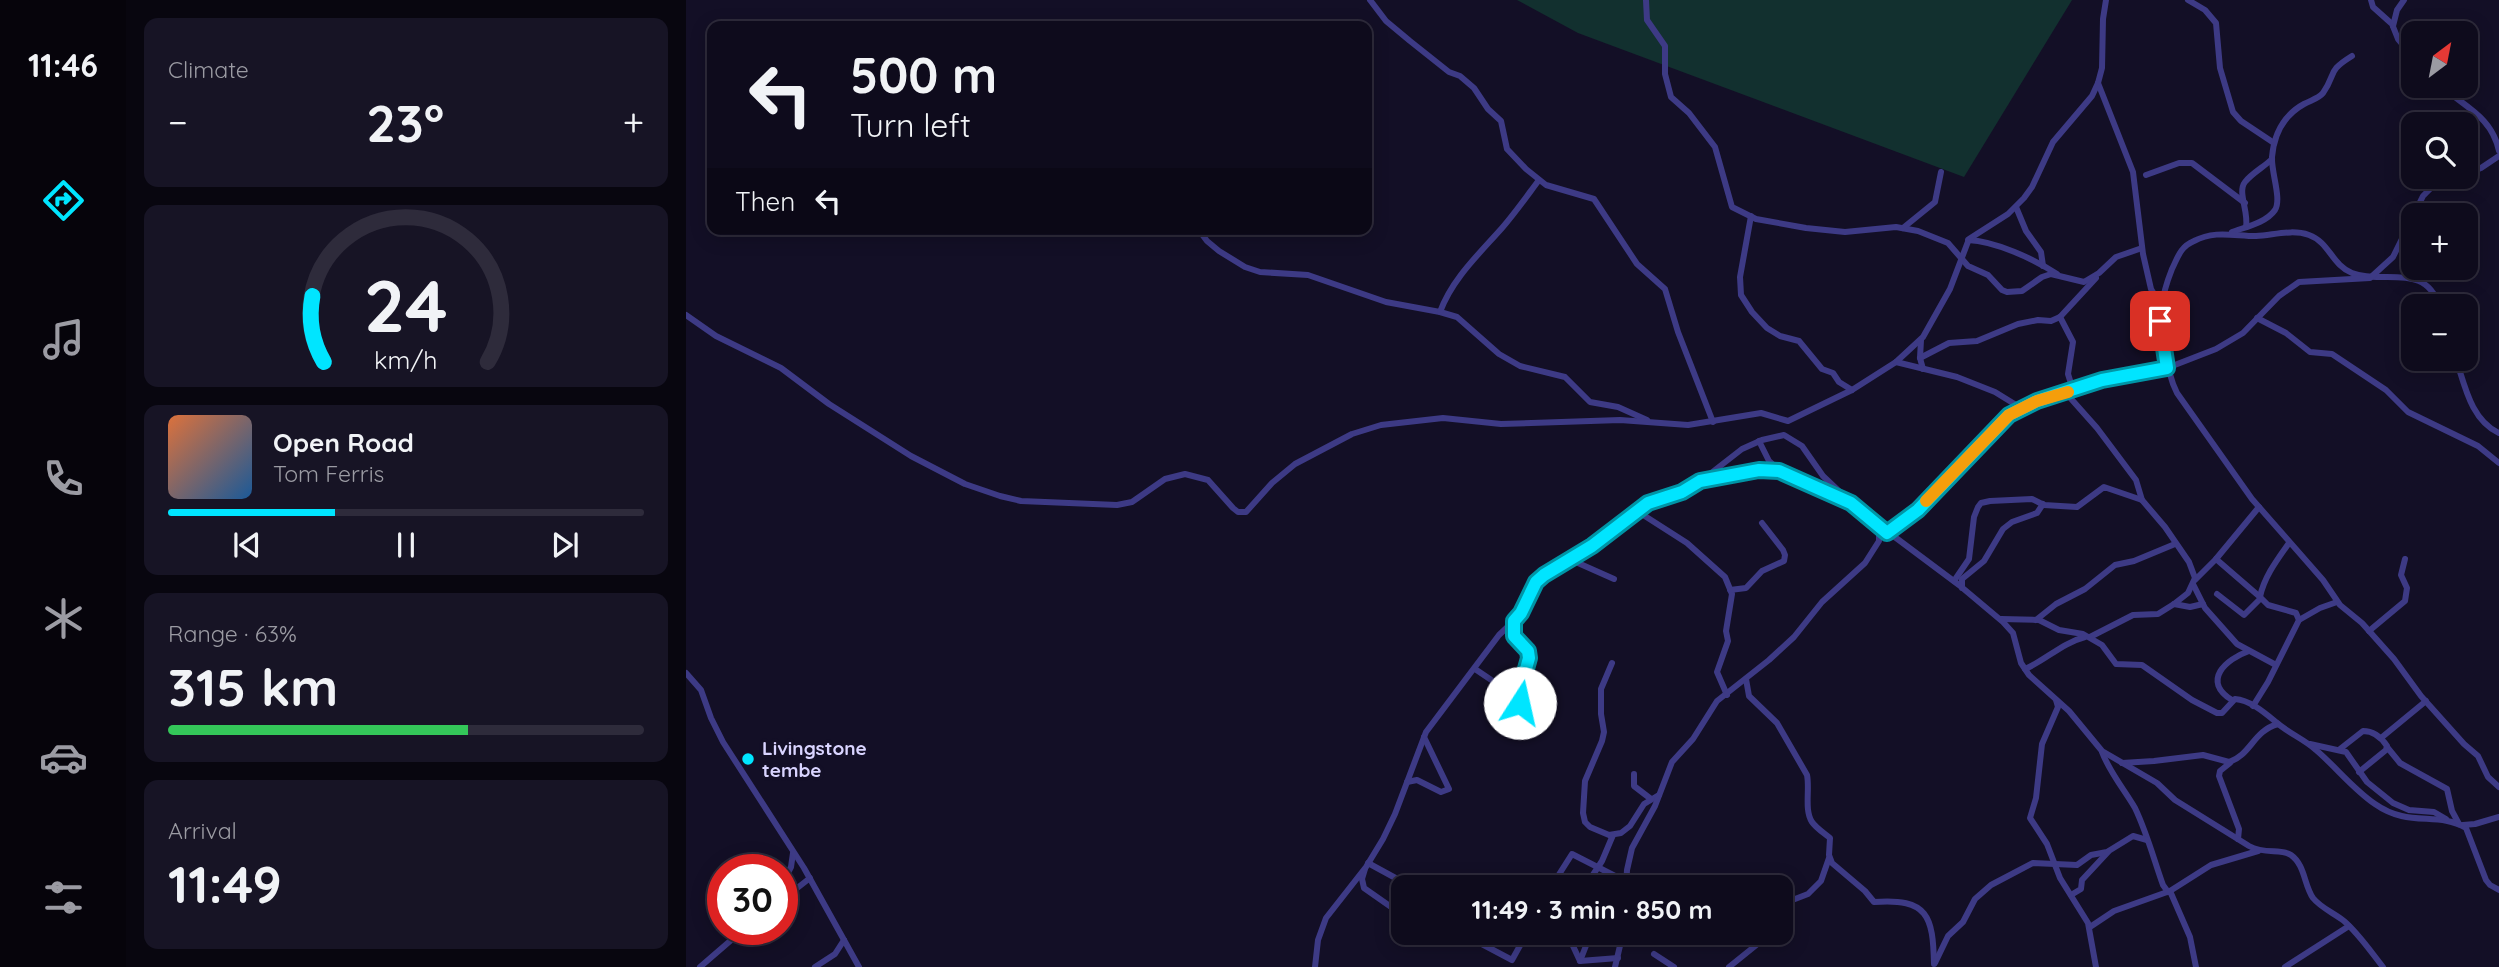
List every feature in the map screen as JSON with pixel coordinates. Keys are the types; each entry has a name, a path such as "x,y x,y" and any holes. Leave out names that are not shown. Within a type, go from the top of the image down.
{"street":[{"path":"1370,0 1386,21 1449,72 1460,76 1474,88 1501,121 1503,139 1512,157 1546,185 1594,199 1637,264 1662,286 1713,422"},
{"path":"1646,0 1647,20 1665,46 1665,74 1671,97 1689,113 1715,147 1730,205 1765,221 1835,231 1903,228 1918,231 1944,241 1968,265 1988,275 2002,290 2014,293 2022,291 2042,276 2051,274 2084,282 2099,273"},
{"path":"686,315 716,336 781,368 829,404 929,467 982,491 1021,501 1117,505 1132,502 1165,479 1185,474 1208,480 1233,508 1238,512 1246,512 1272,483 1295,464 1352,434 1381,425 1428,418 1501,424 1614,420 1688,425 1760,413 1788,421 1852,390 1896,362 1921,339 1942,306 1957,274 1968,240 2016,207 2032,187 2058,135 2084,108 2098,83 2102,68 2106,0"},
{"path":"2188,0 2205,10 2216,23 2220,68 2235,116 2274,143"},
{"path":"2371,0 2374,7 2393,26 2401,43"},
{"path":"2393,26 2397,10 2404,0"},
{"path":"2231,233 2271,215 2277,206 2272,159 2280,126 2288,116 2322,93 2335,66 2352,56"},
{"path":"2098,83 2133,173 2142,248 2151,289 2161,305"},
{"path":"2456,98 2487,122 2499,151"},
{"path":"2478,169 2499,156"},
{"path":"2246,227 2247,212 2242,195 2246,181 2272,159"},
{"path":"2146,175 2179,163 2192,163 2245,203"},
{"path":"1903,228 1935,202 1941,172"},
{"path":"1440,312 1457,280 1539,180"},
{"path":"2370,278 2393,257 2423,197 2430,189"},
{"path":"2016,207 2026,231 2041,252 2043,265"},
{"path":"1751,216 1740,277 1741,295 1767,328 1780,336 1799,341 1822,369 1833,373 1839,382 1852,390"},
{"path":"2370,278 2342,268 2320,241 2308,234 2207,235 2183,247 2168,281 2161,305 2161,331 2167,368 2177,393 2259,507 2323,580 2337,602 2370,631 2426,701 2459,739 2478,756 2488,777 2499,787"},
{"path":"1202,235 1245,267 1260,272 1308,275 1386,302 1457,317 1499,354 1520,366 1565,377 1590,402 1618,407 1652,422"},
{"path":"1968,240 1988,244 2043,265 2058,275"},
{"path":"1920,358 1949,343 1977,341 2018,324 2038,320 2051,321 2060,317 2116,257 2142,248"},
{"path":"1887,533 1918,510 2009,415 2021,408 2102,380 2167,368 2232,341 2291,286 2299,282 2403,275 2413,278 2433,294"},
{"path":"2060,317 2073,342 2068,373 2073,390"},
{"path":"2257,318 2286,333 2310,352 2332,354 2386,390 2408,412 2478,446 2499,463"},
{"path":"1921,339 1920,358 1923,369"},
{"path":"1896,362 1975,383 2021,408"},
{"path":"2460,371 2474,411 2481,421 2498,432"},
{"path":"2065,392 2097,428 2138,482 2143,500 2189,562 2203,604 2237,644 2276,665"},
{"path":"1315,967 1318,940 1326,918 1367,865 1395,814 1424,737 1499,635 1514,621 1540,578 1592,546 1654,500 1682,492 1725,461 1759,441 1784,435 1798,442 1824,476 1851,503 1999,618 2013,634 2025,668 2037,684 2074,716 2102,751 2157,783 2175,800 2258,851"},
{"path":"1759,441 1769,461 1779,471 1851,503"},
{"path":"1700,481 1759,470 1779,471"},
{"path":"1954,581 1969,559 1974,517 1979,505 1990,501 2016,499 2036,500 2043,504 2066,507 2082,505 2104,487 2143,500"},
{"path":"1962,588 1962,579 1984,561 2003,529 2012,522 2037,513 2043,504"},
{"path":"2025,668 2045,660 2067,643 2089,637 2133,615 2158,614 2175,604 2186,596 2194,582 2259,507"},
{"path":"1637,511 1687,543 1725,577 1732,598 1726,631 1728,643 1717,672 1727,695"},
{"path":"1730,590 1746,588 1762,571 1784,561 1783,550 1762,523"},
{"path":"1626,875 1632,848 1659,795 1672,762 1693,739 1710,709 1794,637 1822,602 1865,563 1879,541 1879,526"},
{"path":"2217,593 2242,615 2248,613 2260,598 2274,563 2289,543"},
{"path":"2036,620 2056,604 2085,589 2115,565 2134,561 2175,544"},
{"path":"1569,559 1614,579"},
{"path":"2216,559 2268,605 2296,613 2299,621"},
{"path":"2370,631 2405,601 2407,588 2401,575 2405,559"},
{"path":"2253,706 2299,621 2319,608 2337,602"},
{"path":"2175,604 2190,607 2203,604"},
{"path":"1999,618 2036,620 2059,630 2089,637 2102,645 2116,664 2142,665 2192,700 2217,713 2228,708 2232,700"},
{"path":"1514,621 1514,636 1528,651 1529,658 1524,676 1526,687 1521,699 1520,720"},
{"path":"2249,651 2228,660 2218,674 2218,683 2225,696 2232,700 2241,699 2309,744 2347,777 2361,794 2389,813 2407,819 2448,821"},
{"path":"1612,663 1601,688 1604,732 1585,781 1583,813 1590,827 1613,835 1626,831 1644,804 1659,795"},
{"path":"1475,669 1521,699"},
{"path":"686,674 701,690 723,742 810,878 859,967"},
{"path":"1746,679 1749,696 1777,723 1805,771 1809,784 1808,814 1812,822 1830,838 1829,858 1821,881 1808,894 1793,900"},
{"path":"2056,698 2058,707 2042,744 2031,818 2048,844 2059,875 2090,927 2096,967"},
{"path":"2381,738 2426,701"},
{"path":"2238,839 2239,829 2219,776 2220,771 2255,741 2262,730 2278,724"},
{"path":"2340,749 2363,731 2374,733 2400,763 2447,789 2452,811 2460,825"},
{"path":"1407,782 1417,780 1441,792 1449,789 1424,737"},
{"path":"2309,744 2340,749 2351,757 2367,782 2400,808 2434,812 2466,828 2486,880 2499,890"},
{"path":"2359,772 2381,756 2387,747"},
{"path":"2102,751 2108,769 2134,807 2163,885 2169,891 2190,937 2196,967"},
{"path":"2120,763 2203,755 2224,762 2234,761"},
{"path":"1633,774 1634,786 1651,799"},
{"path":"2460,825 2499,817"},
{"path":"1593,875 1613,835"},
{"path":"1933,966 1948,936 1963,922 1973,902 1991,885 2033,863 2077,865 2091,855 2102,854 2133,836 2147,840"},
{"path":"2071,895 2081,889 2082,880 2112,848"},
{"path":"2090,927 2114,911 2169,891 2211,865 2258,851 2283,851 2291,855 2301,868 2306,886 2317,902 2349,926 2383,967"},
{"path":"1559,875 1572,854 1613,875"},
{"path":"1829,858 1865,891 1873,902 1899,902 1926,914 1933,935 1933,966"},
{"path":"1367,865 1391,877"},
{"path":"1367,865 1362,880 1364,888 1391,908"},
{"path":"798,887 810,878"},
{"path":"2286,967 2349,926"},
{"path":"815,967 833,955 844,940"},
{"path":"700,967 725,945"},
{"path":"1484,945 1512,960 1520,945"},
{"path":"1573,945 1580,961"},
{"path":"1580,961 1586,945"},
{"path":"1615,967 1621,945"},
{"path":"1730,967 1757,945"},
{"path":"1654,954 1674,967"},
{"path":"1580,961 1618,958"}],"green space":[{"path":"1517,0 2072,0 1964,177 1578,33"}],"slow traffic":[{"path":"1926,501 2009,415 2037,401 2068,392"}],"place":[{"name":"Livingstone tembe","path":"748,759"}],"route":[{"path":"1520,703 1526,687 1524,676 1529,658 1528,651 1514,636 1514,621 1521,613 1536,582 1592,546 1648,503 1682,492 1700,481 1759,470 1779,471 1851,503 1887,533 1918,510 2009,415 2037,401 2102,380 2167,368 2160,321"}]}
